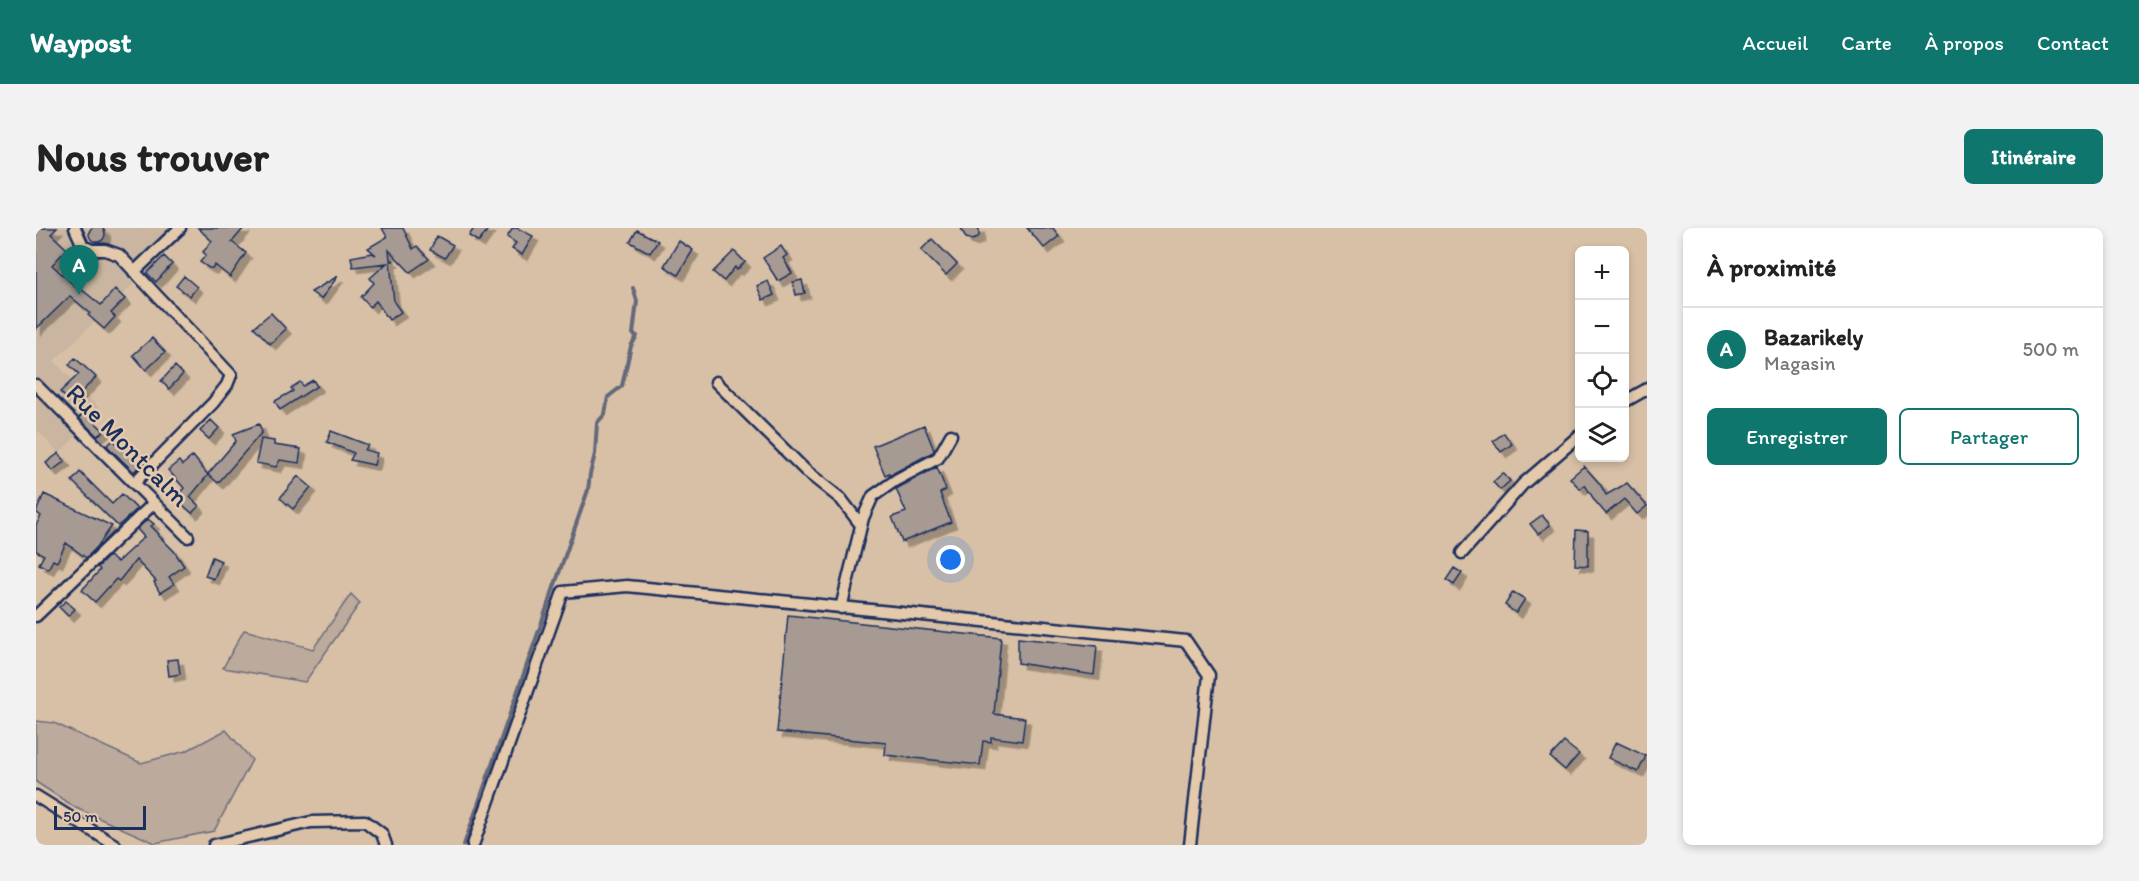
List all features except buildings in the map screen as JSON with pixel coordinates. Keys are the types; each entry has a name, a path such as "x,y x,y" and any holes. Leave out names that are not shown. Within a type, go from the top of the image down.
{"street":[{"path":"75,228 83,246 119,255 231,375 227,385 213,403 134,483"},
{"path":"134,272 180,228"},
{"path":"716,382 806,471 841,499 861,525"},
{"name":"Rue Montcalm","path":"36,385 188,537"},
{"path":"1629,399 1647,388"},
{"path":"841,608 861,525 873,496 896,480 938,458 951,435"},
{"path":"1461,553 1523,484 1575,439"},
{"path":"36,616 154,503"},
{"path":"473,845 563,592 627,586 1186,642 1209,675 1190,845"},
{"path":"36,796 115,845"},
{"path":"214,845 311,822 365,821 382,834 386,845"}],"shaded area":[{"path":"36,228 191,228 54,361 102,411 59,453 36,429"},
{"path":"351,594 360,603 305,682 223,668 244,630 313,649"},
{"path":"36,721 54,723 141,763 186,751 226,730 252,760 214,831 155,843 76,808 36,782"}],"waterway":[{"path":"464,845 588,490 595,454 597,423 605,414 608,397 622,386 631,346 637,336 633,334 637,301 633,288"}],"place":[{"name":"Bazarikely","path":"79,295"}]}
